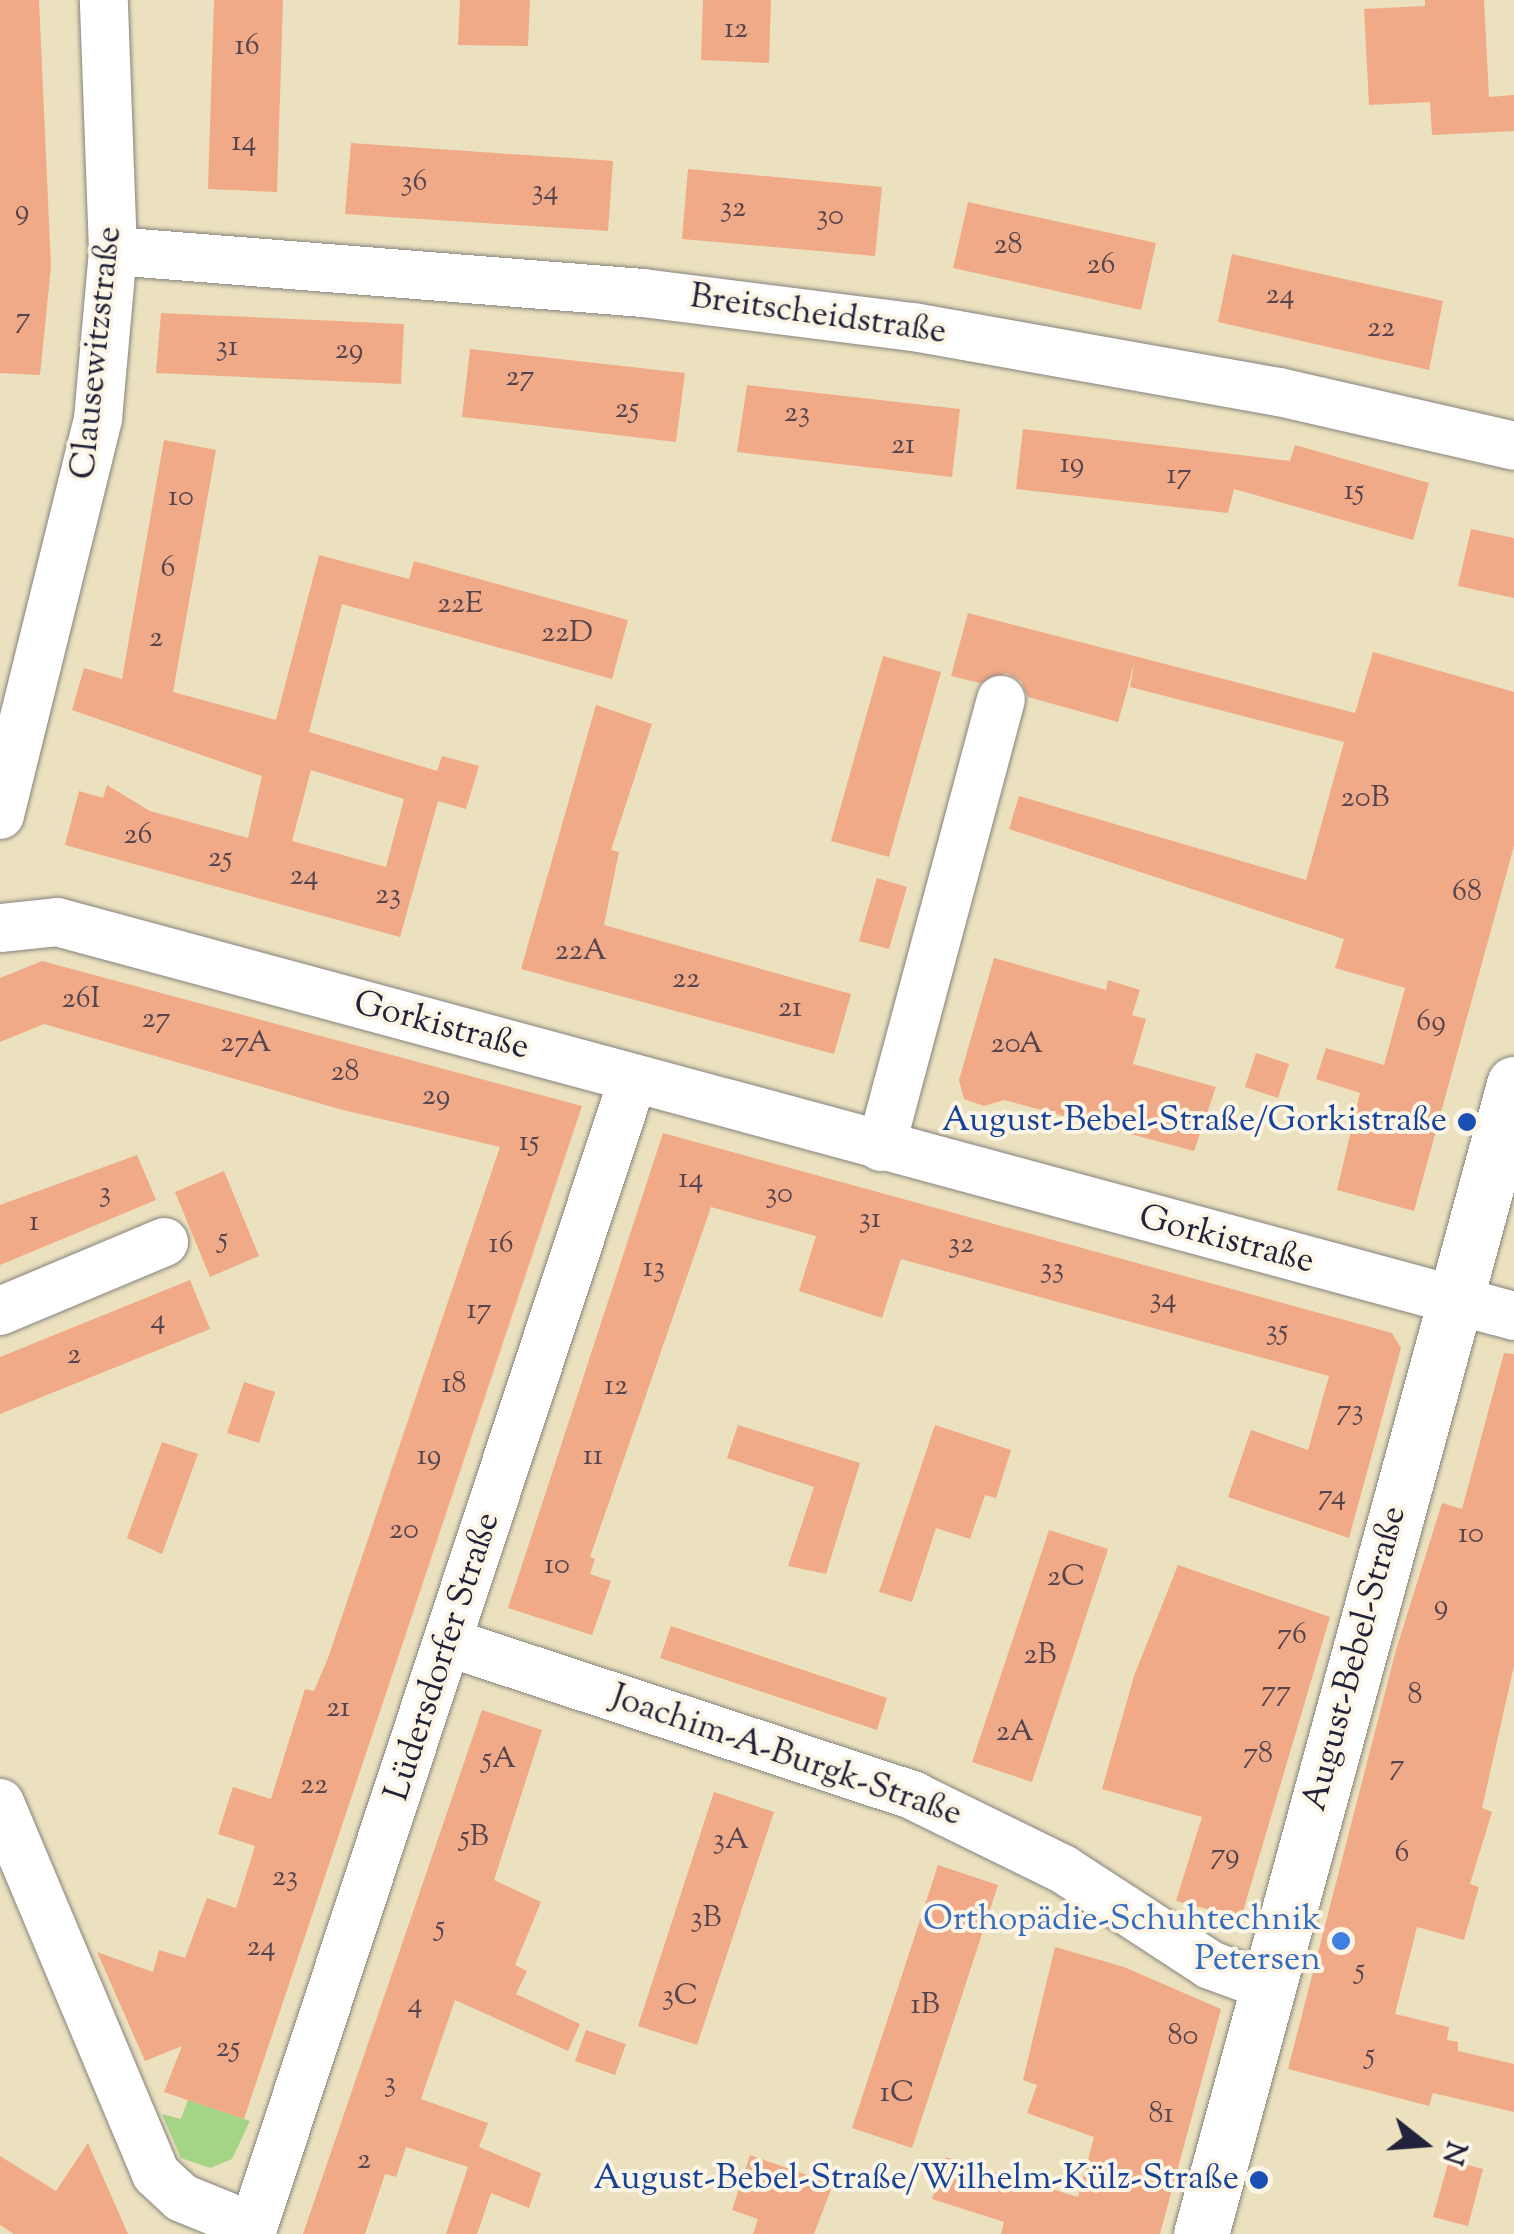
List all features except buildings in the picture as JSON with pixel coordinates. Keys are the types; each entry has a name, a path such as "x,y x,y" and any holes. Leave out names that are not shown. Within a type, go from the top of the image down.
{"street":[{"name":"Clausewitzstraße","path":"0,815 90,465 112,251 104,0"},
{"name":"Breitscheidstraße","path":"112,251 643,293 845,318 1279,392 1514,446"},
{"path":"881,1147 1001,700"},
{"name":"Gorkistraße","path":"0,928 57,922 1454,1303 1514,1316"},
{"name":"Lüdersdorfer Straße","path":"252,2231 450,1643 633,1079"},
{"name":"August-Bebel-Straße","path":"1200,2234 1514,1084"},
{"path":"0,1311 164,1242"},
{"name":"Joachim-A-Burgk-Straße","path":"450,1643 914,1796 1062,1868 1210,1965 1267,1986"},
{"path":"0,1803 156,2174 182,2198 252,2231"}],"green space":[{"path":"188,2100 250,2121 232,2159 210,2168 181,2158 162,2114 181,2119"}],"place":[{"name":"August-Bebel-Straße/Gorkistraße","path":"1467,1122"},
{"name":"Orthopädie-Schuhtechnik Petersen","path":"1341,1941"},
{"name":"August-Bebel-Straße/Wilhelm-Külz-Straße","path":"1259,2180"}]}
